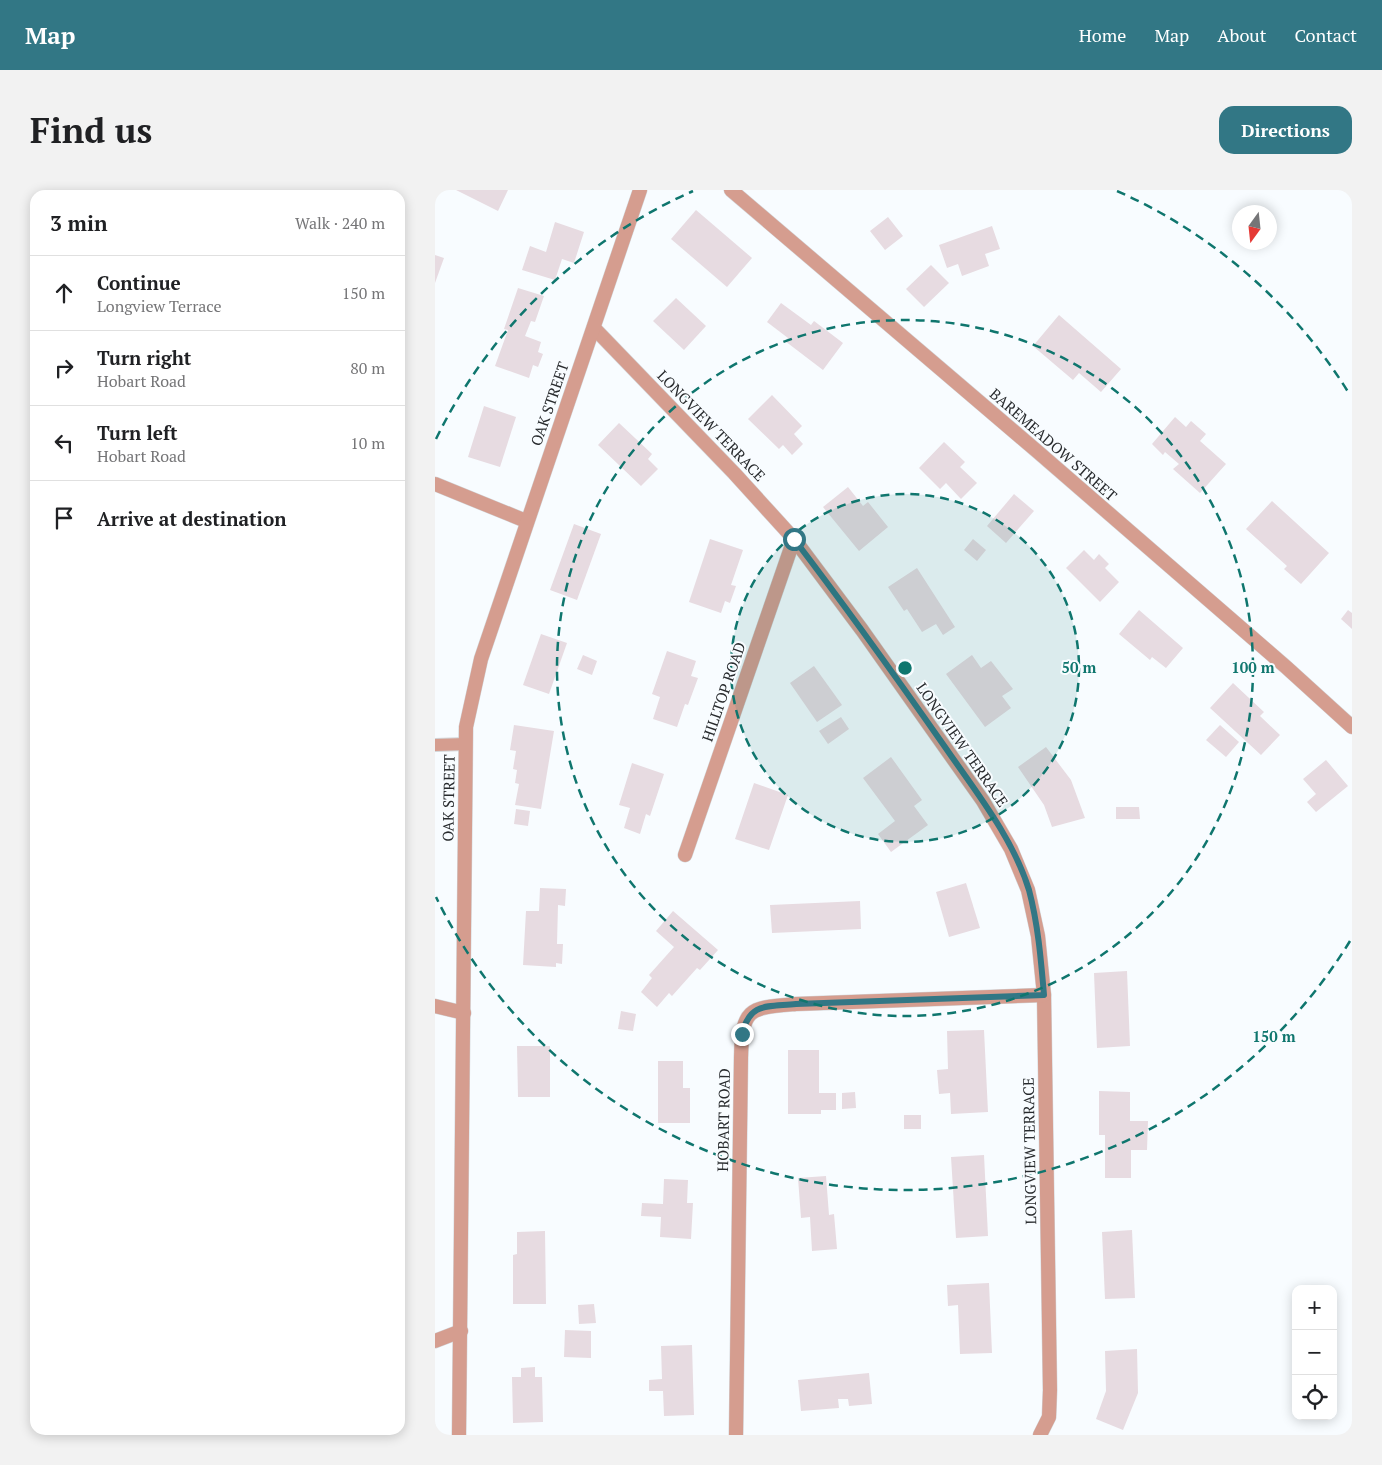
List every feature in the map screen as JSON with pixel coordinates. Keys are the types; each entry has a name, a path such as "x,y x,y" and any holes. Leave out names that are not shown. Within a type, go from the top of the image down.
{"street":[{"name":"BAREMEADOW STREET","path":"731,190 1039,452 1286,667 1352,727"},
{"name":"OAK STREET","path":"459,1435 466,727 481,659 526,521 594,328 637,191"},
{"name":"LONGVIEW TERRACE","path":"594,328 735,473 794,539 863,630 983,801 1011,849 1028,890 1038,936 1044,995 1050,1390 1049,1417 1040,1435"},
{"path":"435,484 526,521"},
{"name":"HILLTOP ROAD","path":"685,855 794,539"},
{"name":"HOBART ROAD","path":"736,1435 741,1058 742,1034 745,1020 753,1010 796,1004 1044,995"},
{"path":"435,1006 464,1013"},
{"path":"435,1341 461,1331"}],"lane":[{"path":"435,745 466,744"}],"building":[{"path":"456,190 508,190 498,211"},
{"path":"696,210 752,258 727,287 671,239"},
{"path":"888,217 903,236 885,250 870,231"},
{"path":"555,222 584,232 574,263 562,259 555,280 522,270 530,246 546,252"},
{"path":"992,226 1000,249 985,254 989,266 962,276 958,264 947,268 939,245"},
{"path":"435,255 444,258 435,283"},
{"path":"931,265 949,283 924,307 906,289"},
{"path":"518,288 544,296 535,322 531,321 525,336 541,342 538,352 543,354 538,367 533,365 529,378 495,366 508,330 504,329"},
{"path":"676,298 706,326 684,350 653,321"},
{"path":"781,303 811,325 814,321 843,343 823,370 785,341 788,338 767,322"},
{"path":"1059,315 1121,369 1101,392 1079,373 1073,380 1033,346"},
{"path":"772,395 802,426 794,434 803,444 792,455 783,445 779,449 748,419"},
{"path":"484,406 516,417 500,467 468,457"},
{"path":"1175,417 1186,427 1191,421 1206,434 1200,441 1226,464 1200,493 1173,469 1179,464 1165,452 1163,455 1152,444"},
{"path":"619,423 652,454 648,459 658,469 641,486 598,445"},
{"path":"944,442 965,462 960,467 977,483 961,499 946,483 940,489 919,468"},
{"path":"848,487 863,506 868,502 888,527 859,551 823,507"},
{"path":"1014,494 1034,511 1006,543 987,526"},
{"path":"1272,501 1329,553 1301,584 1284,569 1287,566 1246,529"},
{"path":"574,524 601,534 577,600 550,590"},
{"path":"710,539 743,550 731,585 736,586 730,603 725,601 721,613 689,602"},
{"path":"973,539 986,550 977,561 964,550"},
{"path":"1084,550 1094,560 1099,554 1109,564 1105,568 1119,582 1100,602 1066,568"},
{"path":"917,568 955,627 943,635 936,624 922,632 907,609 904,611 888,587"},
{"path":"1139,610 1183,648 1166,668 1152,657 1150,660 1119,634"},
{"path":"1348,610 1352,613 1352,629 1341,619"},
{"path":"541,634 567,643 549,694 523,685"},
{"path":"667,651 696,661 691,676 698,678 688,705 685,704 677,727 653,719 660,697 652,694"},
{"path":"583,655 597,661 592,675 577,669"},
{"path":"972,655 981,668 991,661 1013,689 1002,696 1011,708 985,727 946,674"},
{"path":"814,666 842,705 817,722 790,683"},
{"path":"1233,683 1264,712 1260,716 1280,735 1261,755 1210,708"},
{"path":"841,717 849,729 828,744 819,731"},
{"path":"514,725 554,731 541,809 515,805 519,784 515,783 517,770 513,769 516,751 510,750"},
{"path":"1220,725 1239,742 1226,757 1206,740"},
{"path":"1046,747 1071,780 1085,818 1052,827 1044,805 1018,767"},
{"path":"891,757 922,800 914,806 928,825 891,852 878,834 895,821 863,778"},
{"path":"1326,760 1348,786 1316,812 1307,802 1316,794 1303,779"},
{"path":"632,763 664,774 650,816 646,814 640,834 624,828 630,808 619,805"},
{"path":"754,783 788,795 769,850 735,839"},
{"path":"1116,807 1139,807 1140,819 1116,819"},
{"path":"516,809 530,811 528,826 514,824"},
{"path":"966,883 980,928 949,937 936,892"},
{"path":"540,888 566,889 565,906 558,905 557,944 563,944 562,964 556,963 556,967 523,965 526,911 539,911"},
{"path":"860,901 861,929 772,933 770,905"},
{"path":"673,911 718,950 700,970 697,968 672,996 669,993 657,1007 641,992 652,978 649,975 674,947 656,931"},
{"path":"1127,971 1130,1046 1097,1048 1094,973"},
{"path":"621,1011 636,1014 633,1031 618,1029"},
{"path":"984,1030 988,1112 951,1114 950,1093 939,1094 937,1070 948,1069 947,1031"},
{"path":"517,1046 550,1046 550,1097 518,1097"},
{"path":"788,1050 819,1050 819,1093 836,1093 836,1110 821,1110 821,1114 788,1114"},
{"path":"658,1061 683,1061 683,1088 690,1088 690,1123 658,1123"},
{"path":"1099,1091 1130,1092 1130,1121 1148,1121 1147,1150 1131,1150 1131,1178 1105,1178 1105,1135 1099,1135"},
{"path":"855,1092 856,1108 842,1109 842,1093"},
{"path":"904,1115 921,1115 921,1129 904,1129"},
{"path":"984,1155 988,1236 956,1238 951,1157"},
{"path":"826,1176 829,1215 834,1214 837,1249 812,1251 810,1217 801,1218 798,1178"},
{"path":"664,1179 688,1180 687,1203 693,1203 691,1239 660,1237 661,1217 641,1216 642,1203 663,1204"},
{"path":"1132,1230 1135,1298 1105,1299 1102,1232"},
{"path":"545,1231 546,1304 513,1304 513,1255 517,1254 517,1232"},
{"path":"989,1283 992,1353 960,1354 958,1305 948,1306 947,1285"},
{"path":"594,1304 596,1323 579,1324 578,1305"},
{"path":"565,1330 591,1331 591,1358 564,1357"},
{"path":"692,1345 694,1415 664,1416 663,1391 649,1391 649,1380 662,1379 661,1346"},
{"path":"1137,1349 1138,1393 1123,1430 1096,1419 1106,1391 1105,1351"},
{"path":"535,1367 535,1377 542,1377 543,1422 513,1423 512,1377 521,1377 521,1368"},
{"path":"869,1373 872,1404 849,1406 848,1399 838,1399 839,1408 801,1411 798,1380"}],"route":[{"path":"742,1034 745,1020 753,1010 763,1007 796,1004 1044,995 1038,936 1028,890 1011,849 983,801 863,630 794,539"}]}
